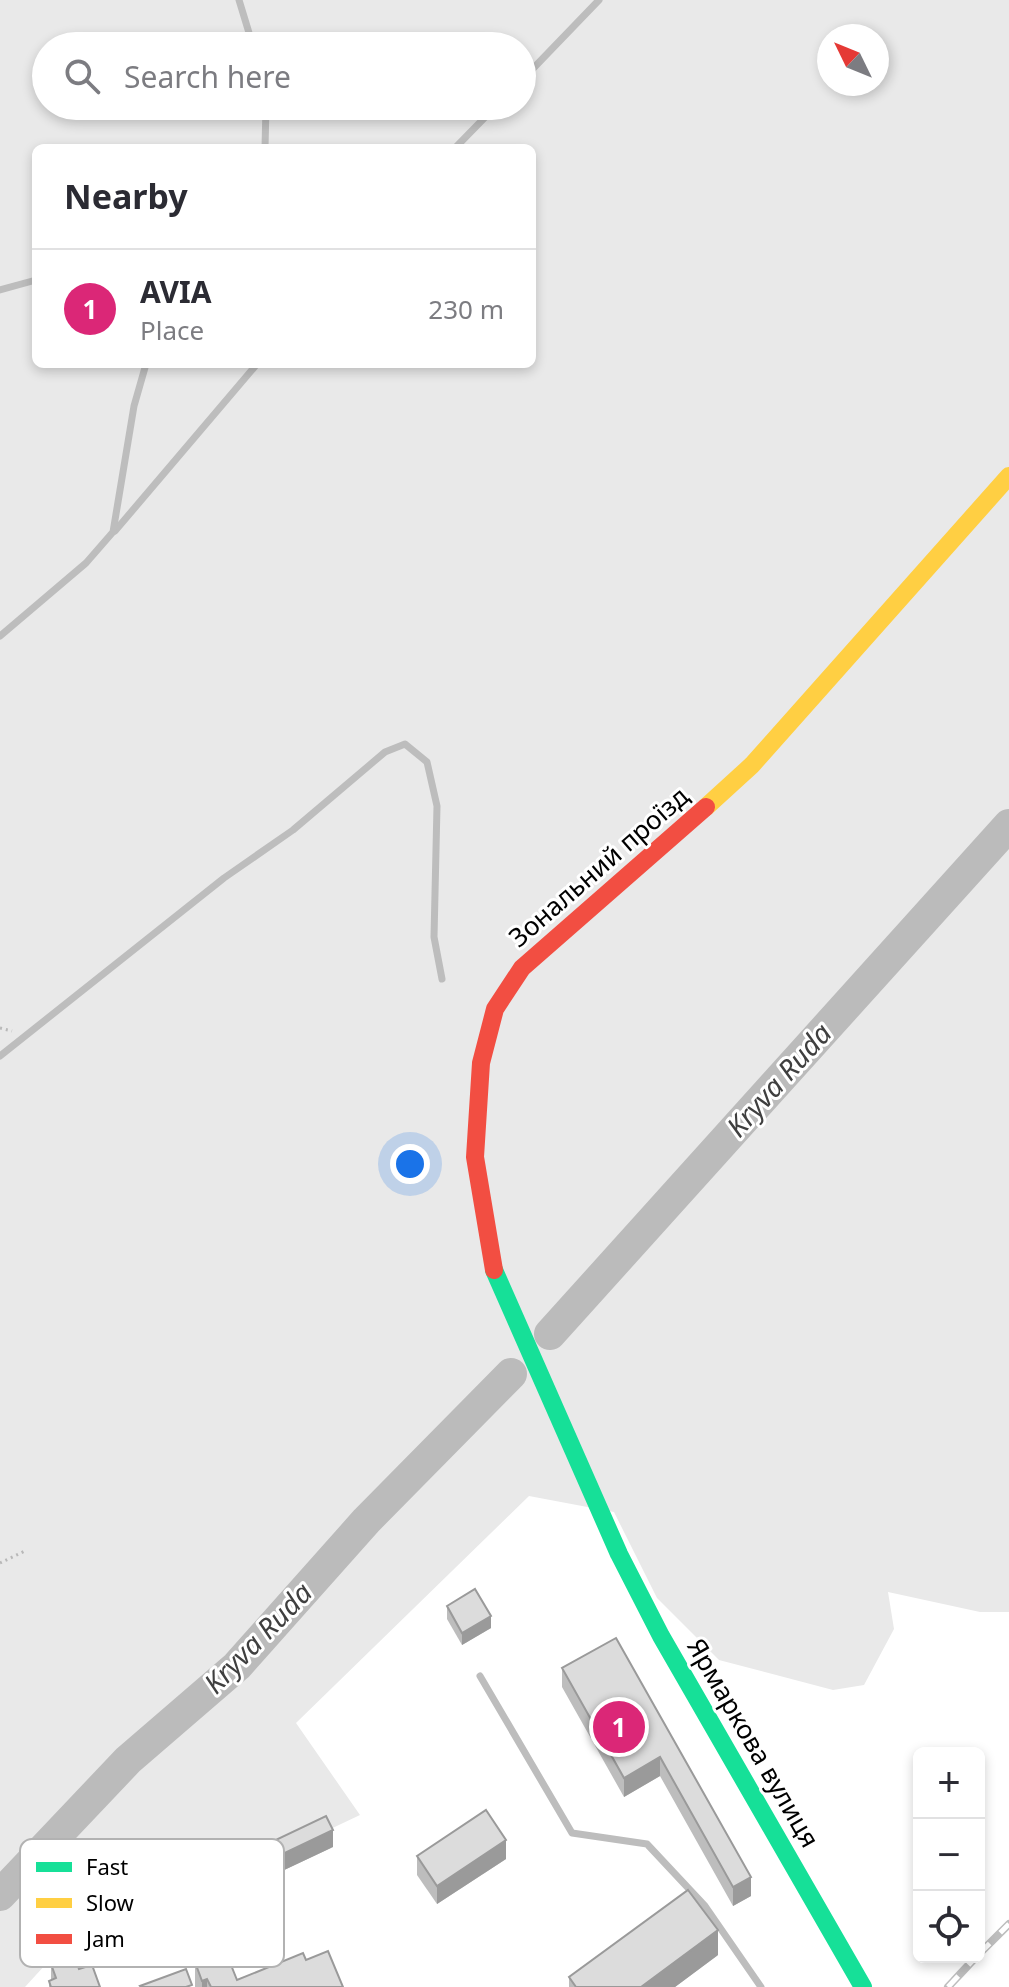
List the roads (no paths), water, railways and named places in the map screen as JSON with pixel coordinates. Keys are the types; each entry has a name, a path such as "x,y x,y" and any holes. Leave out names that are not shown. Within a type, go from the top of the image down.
{"street":[{"name":"Зональний проїзд","path":"604,1521 506,1304 483,1225 475,1157 478,1095 486,1035 495,1009 522,968 643,866 752,765 1009,476"},
{"name":"Ярмаркова вулиця","path":"604,1521 661,1636 863,1987"}],"lane":[{"path":"239,0 249,32"},
{"path":"536,65 599,0"},
{"path":"265,144 266,120"},
{"path":"459,144 482,120"},
{"path":"0,290 32,281"},
{"path":"113,532 134,406 145,368"},
{"path":"0,636 86,563 254,368"},
{"path":"0,1056 224,878 293,830 385,752 405,744 427,762 437,806 434,937 442,979"},
{"path":"480,1676 572,1833 647,1844 705,1906 761,1987"}],"waterway":[{"name":"Kryva Ruda","path":"550,1334 1009,825"},
{"name":"Kryva Ruda","path":"53,1839 128,1760 237,1666 366,1521 511,1374"},
{"name":"Kryva Ruda","path":"0,1895 20,1874"}],"railway":[{"path":"985,1948 1009,1924"},
{"path":"948,1987 970,1963"}],"place":[{"name":"AVIA","path":"619,1727"}]}
